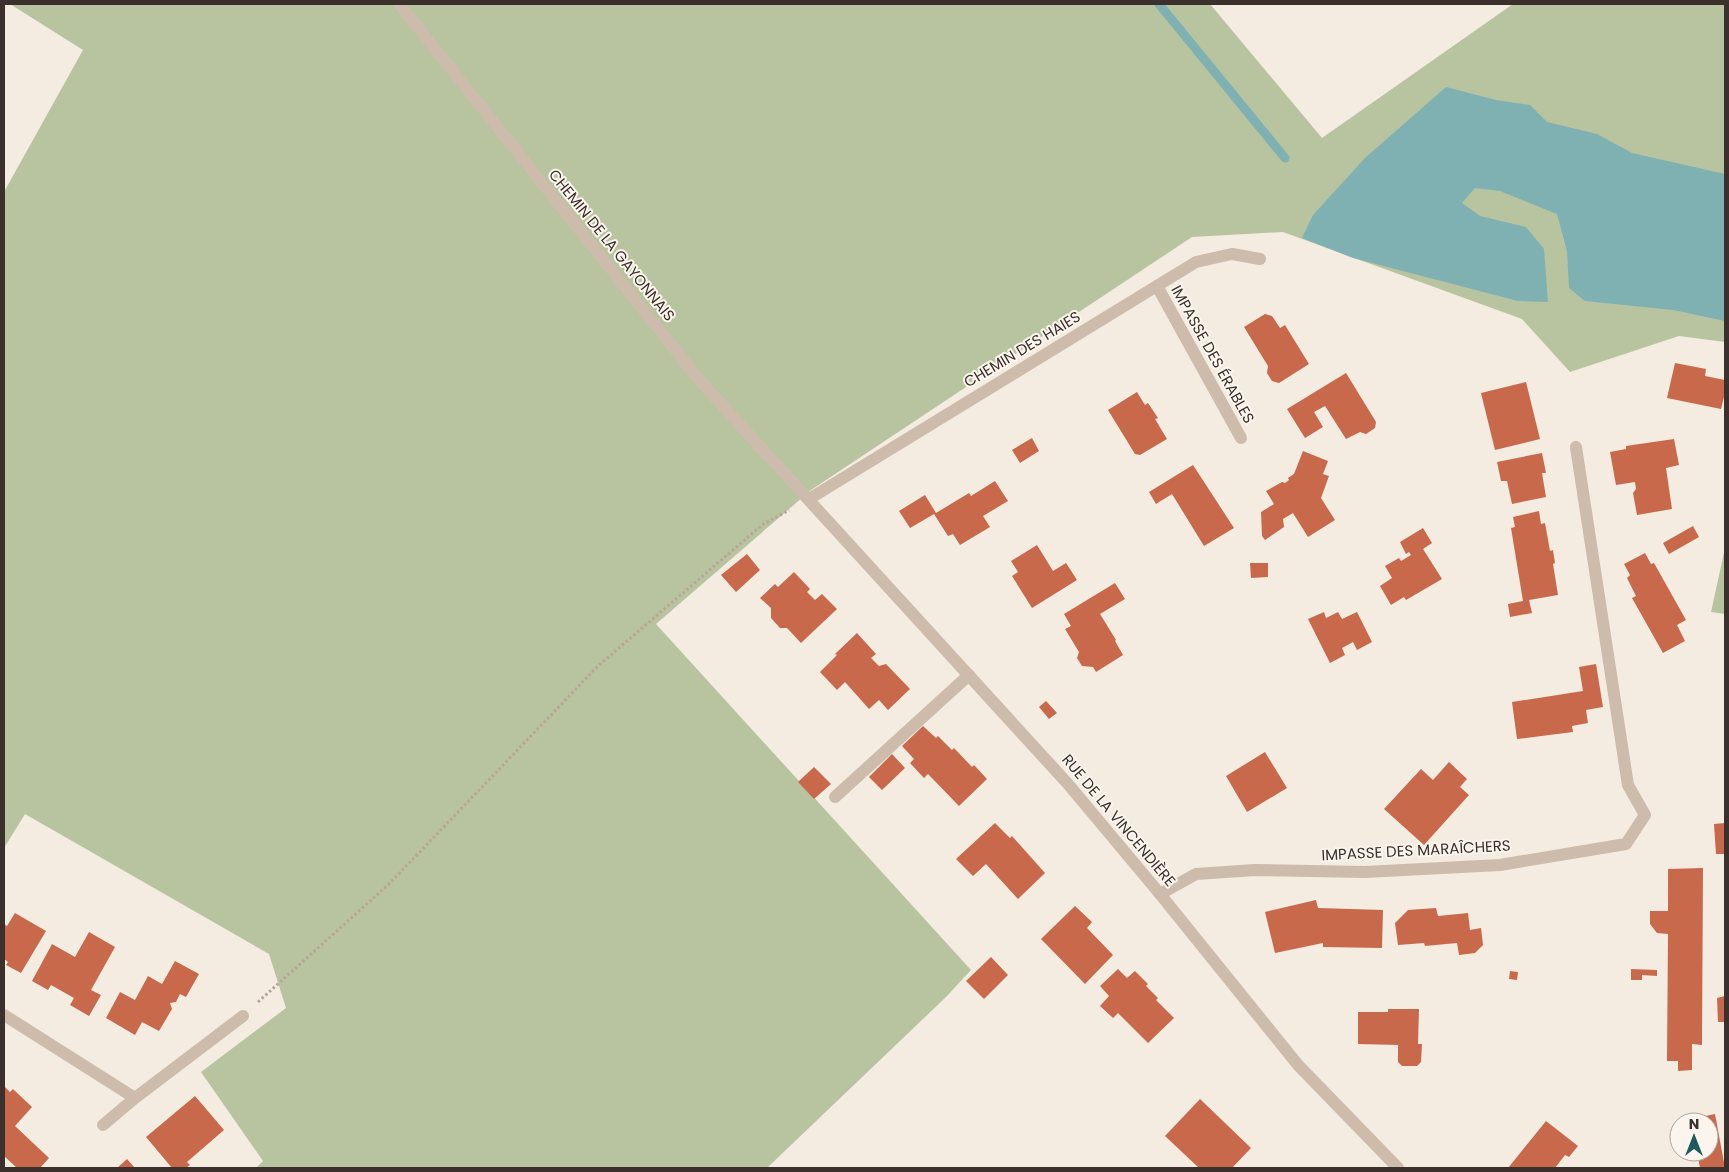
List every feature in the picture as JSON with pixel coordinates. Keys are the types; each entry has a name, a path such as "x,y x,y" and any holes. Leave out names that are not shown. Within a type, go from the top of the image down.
{"street":[{"name":"CHEMIN DE LA GAYONNAIS","path":"399,4 701,382 808,498"},
{"name":"CHEMIN DES HAIES","path":"808,498 1196,262 1232,254 1260,259"},
{"name":"IMPASSE DES ÉRABLES","path":"1157,286 1241,438"},
{"name":"IMPASSE DES MARAÎCHERS","path":"1160,894 1196,874 1255,870 1365,872 1500,865 1626,844 1645,815 1628,785 1576,447"},
{"name":"RUE DE LA VINCENDIÈRE","path":"808,498 1068,784 1160,894 1298,1065 1398,1168"},
{"path":"835,797 969,675"},
{"path":"4,1015 135,1098"},
{"path":"103,1125 135,1098 243,1016"}],"path":[{"path":"243,1016 390,883 598,666 762,525 808,498"}],"green space":[{"path":"10,4 1210,4 1322,138 1513,4 1725,4 1725,342 1679,336 1570,372 1522,319 1283,232 1192,237 811,490 656,624 971,970 946,997 767,1168 256,1168 263,1161 201,1072 286,1008 269,954 25,814 4,848 4,192 83,50"},
{"path":"1725,548 1725,614 1711,612"}],"water":[{"path":"1446,87 1496,100 1530,105 1547,122 1597,134 1632,153 1725,174 1725,321 1673,310 1585,301 1569,288 1567,251 1557,214 1500,191 1475,188 1462,203 1480,216 1526,227 1544,249 1548,302 1518,301 1353,258 1302,238 1313,215 1365,158"}],"building":[{"path":"1265,314 1272,316 1280,328 1285,325 1309,364 1279,383 1272,381 1267,373 1268,366 1244,327"},
{"path":"1675,363 1706,369 1705,376 1725,380 1725,393 1721,409 1667,398"},
{"path":"1346,373 1376,422 1375,428 1366,434 1360,432 1346,439 1325,406 1314,412 1323,427 1305,438 1287,409"},
{"path":"1526,382 1540,439 1495,450 1481,393"},
{"path":"1137,392 1145,405 1148,403 1158,418 1155,419 1167,439 1140,455 1135,454 1108,410"},
{"path":"1032,438 1039,451 1020,463 1012,450"},
{"path":"1674,439 1679,465 1666,468 1672,509 1637,515 1633,493 1636,489 1635,482 1616,485 1610,452 1626,449 1626,446"},
{"path":"1303,451 1328,461 1323,474 1329,476 1321,498 1335,520 1308,537 1293,513 1283,519 1284,527 1265,540 1262,536 1261,512 1274,504 1266,491 1289,480 1288,478 1294,474"},
{"path":"1542,453 1546,473 1542,473 1546,497 1512,504 1507,481 1501,481 1497,462"},
{"path":"1193,465 1234,528 1204,546 1172,494 1156,504 1149,492"},
{"path":"995,481 1008,501 983,516 990,527 960,545 953,534 948,536 934,514 910,528 899,511 925,495 936,513 969,493 971,496"},
{"path":"1539,511 1541,524 1545,523 1550,551 1553,550 1555,563 1553,564 1558,595 1529,600 1532,613 1510,617 1508,604 1523,601 1511,528 1515,527 1513,517"},
{"path":"1693,526 1699,537 1669,554 1663,543"},
{"path":"1423,528 1432,543 1423,549 1442,579 1406,600 1404,597 1391,605 1380,586 1392,578 1385,566 1399,558 1401,561 1411,555 1409,552 1406,554 1400,542"},
{"path":"1037,545 1053,571 1066,563 1077,580 1032,608 1012,576 1018,572 1011,561"},
{"path":"1645,553 1651,564 1654,563 1686,620 1677,625 1685,641 1663,653 1632,598 1636,596 1627,578 1630,575 1624,564"},
{"path":"747,554 760,570 736,592 721,575"},
{"path":"1250,563 1268,563 1268,577 1251,578"},
{"path":"794,572 810,589 807,592 815,600 822,594 837,609 801,643 787,628 780,628 771,618 771,608 760,598 775,584 778,587"},
{"path":"1115,583 1125,599 1100,614 1123,655 1096,672 1093,667 1082,666 1077,658 1079,652 1065,629 1071,626 1064,614"},
{"path":"1324,612 1326,618 1338,612 1342,619 1357,612 1372,642 1357,650 1353,642 1342,648 1345,655 1330,663 1308,619"},
{"path":"857,633 876,654 871,658 879,666 886,664 910,689 888,710 879,700 869,709 845,682 837,690 820,672 837,655 835,654"},
{"path":"1596,664 1603,707 1586,710 1588,723 1572,726 1573,732 1517,739 1512,702 1583,691 1579,667"},
{"path":"1046,701 1057,713 1049,719 1039,707"},
{"path":"923,726 936,738 938,736 952,750 954,748 972,767 974,765 987,779 959,806 928,774 924,778 910,763 914,759 902,746"},
{"path":"1265,752 1287,788 1247,812 1226,776"},
{"path":"892,754 905,768 882,790 869,777"},
{"path":"1449,762 1467,779 1460,787 1469,795 1424,845 1384,809 1421,769 1433,780"},
{"path":"814,767 831,784 814,799 798,782"},
{"path":"995,823 1010,838 1012,836 1045,873 1018,899 986,864 973,876 956,859"},
{"path":"1725,823 1725,854 1716,854 1714,824"},
{"path":"1703,868 1702,1045 1692,1044 1692,1070 1678,1071 1678,1061 1667,1061 1668,934 1657,933 1650,924 1650,911 1668,911 1668,869"},
{"path":"1316,900 1318,908 1383,910 1382,948 1323,947 1323,943 1275,953 1265,912"},
{"path":"1075,906 1092,922 1087,928 1113,955 1085,984 1041,939"},
{"path":"1436,908 1438,916 1468,913 1470,930 1481,928 1483,945 1475,953 1459,955 1457,943 1425,946 1424,943 1398,945 1395,923 1408,910"},
{"path":"15,913 46,931 21,973 6,965 8,962 4,959 4,924 7,926"},
{"path":"89,932 115,947 91,990 101,995 89,1016 70,1005 74,998 51,985 48,990 32,981 52,944 75,957"},
{"path":"991,957 1008,975 984,999 966,981"},
{"path":"175,961 199,974 186,997 180,994 176,1002 170,1003 172,1009 159,1031 142,1022 135,1035 106,1018 120,992 135,1000 148,976 162,984"},
{"path":"1118,969 1127,978 1135,971 1148,984 1146,986 1158,998 1156,1000 1174,1018 1148,1043 1118,1013 1113,1018 1100,1006 1109,996 1100,986"},
{"path":"1631,969 1657,970 1657,976 1642,975 1642,980 1631,980"},
{"path":"1510,971 1518,972 1517,980 1509,979"},
{"path":"1725,996 1725,1022 1718,1022 1717,998"},
{"path":"1388,1009 1419,1009 1418,1044 1422,1044 1421,1062 1417,1066 1402,1066 1398,1062 1398,1045 1358,1044 1358,1012 1388,1012"},
{"path":"4,1086 10,1092 13,1089 32,1107 15,1126 49,1158 40,1168 17,1168 4,1156"},
{"path":"195,1096 224,1130 187,1162 190,1165 186,1168 172,1168 146,1137"},
{"path":"1200,1099 1251,1148 1232,1168 1199,1168 1165,1136"},
{"path":"1546,1121 1578,1146 1569,1157 1565,1155 1555,1168 1508,1168"},
{"path":"1719,1136 1725,1168 1700,1168 1699,1162 1719,1162"},
{"path":"127,1159 135,1168 117,1168"}],"waterway":[{"path":"1159,4 1285,158"}]}
